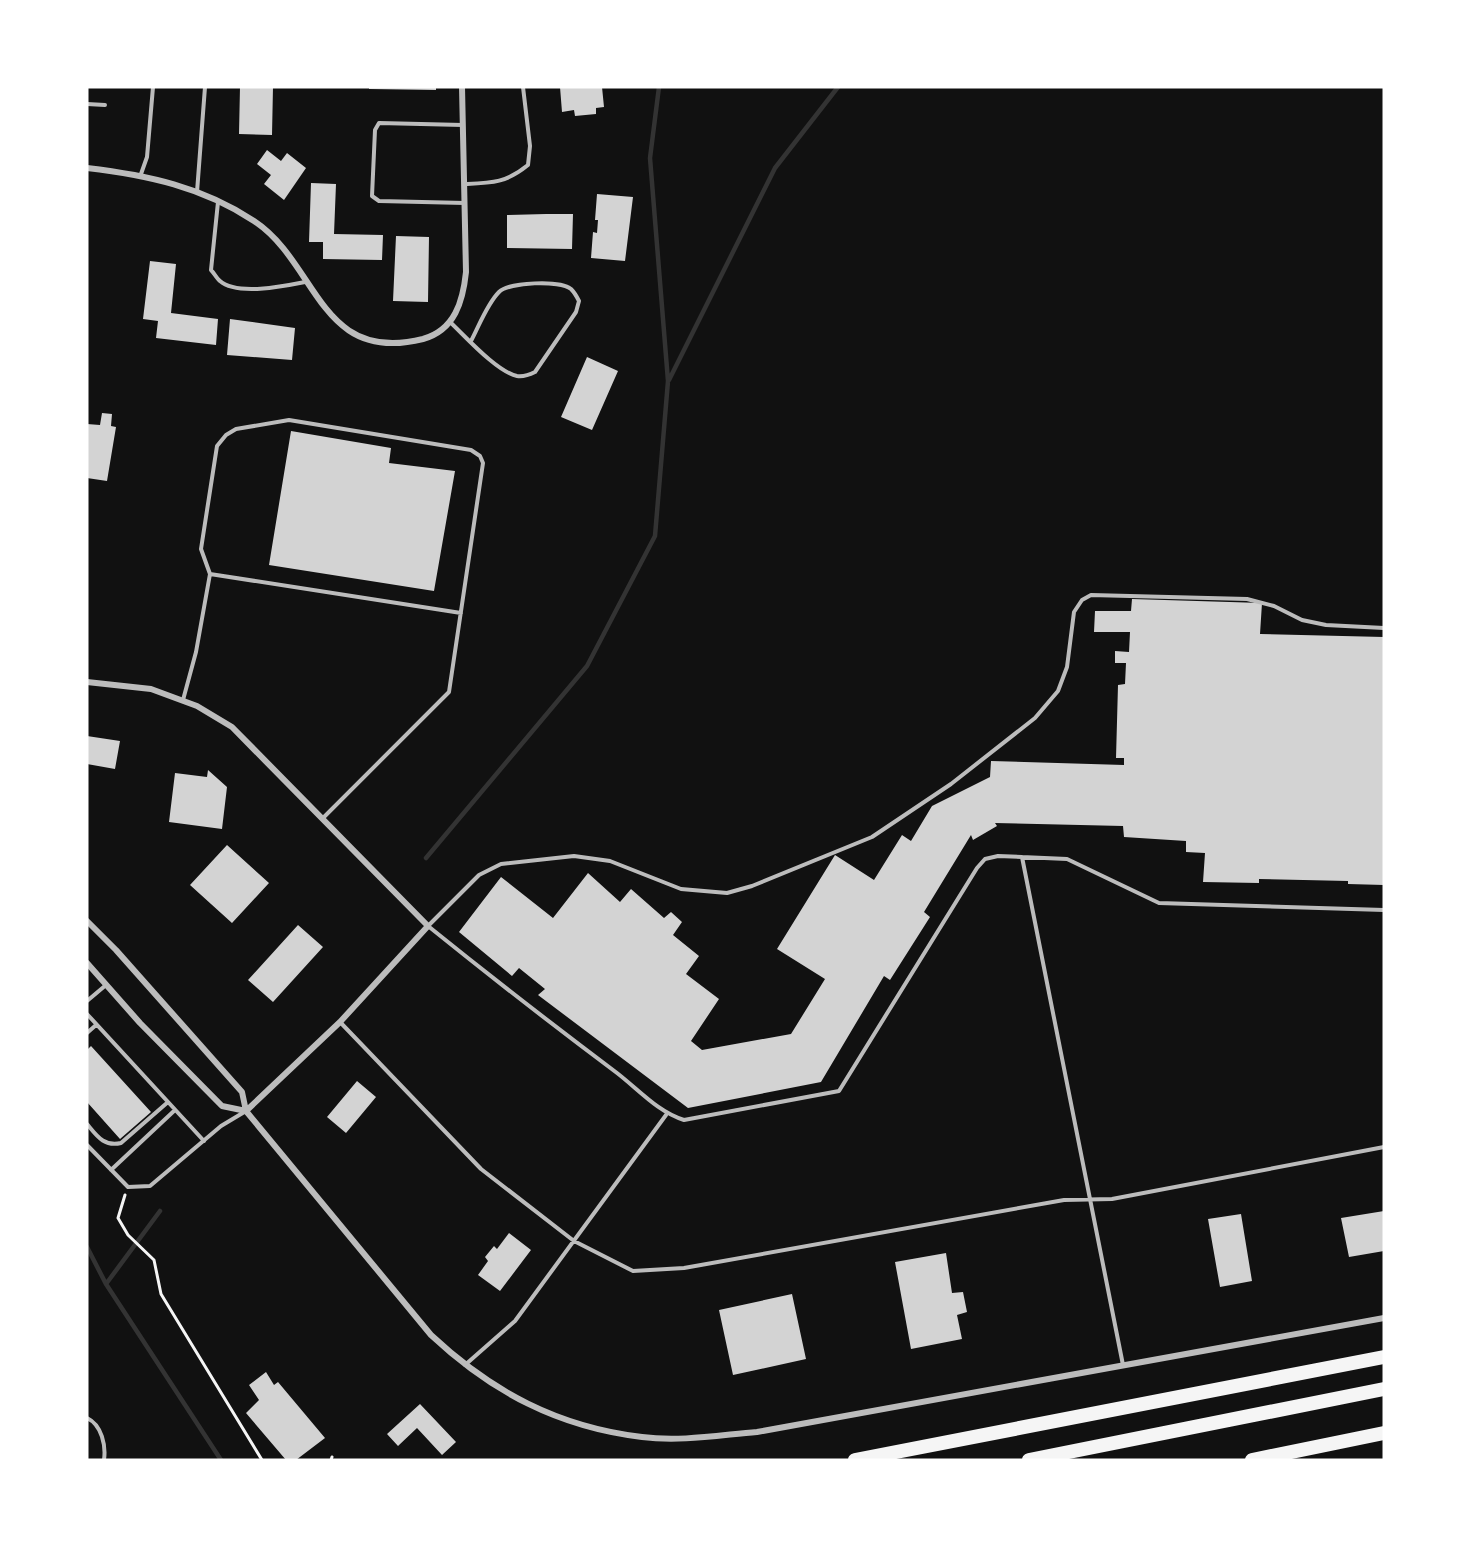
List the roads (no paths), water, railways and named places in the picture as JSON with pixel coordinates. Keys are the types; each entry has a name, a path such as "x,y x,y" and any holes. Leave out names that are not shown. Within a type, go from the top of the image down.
{"highway":[{"path":"855,1460 1384,1357"},
{"path":"1029,1460 1384,1389"},
{"path":"1252,1460 1384,1433"},
{"path":"840,1460 879,1455"}],"street":[{"path":"87,168 141,174 178,184 219,202 271,233 335,320 349,331 375,341 401,344 431,337 450,322 462,302 465,282 462,87"},
{"path":"87,682 151,689 197,706 232,727 428,926 340,1022 246,1111"},
{"path":"87,921 117,950 242,1092 246,1111 431,1335 464,1366 510,1396 556,1415 597,1428 643,1437 676,1438 808,1424 1384,1318"},
{"path":"87,963 140,1023 222,1106 246,1111"}],"lane":[{"path":"141,174 147,157 153,87"},
{"path":"197,192 205,87"},
{"path":"465,184 494,183 512,178 528,165 530,146 524,87"},
{"path":"87,104 105,105"},
{"path":"464,125 379,123 375,130 372,196 379,201 465,203"},
{"path":"219,202 211,270 220,282 236,288 273,288 305,282"},
{"path":"450,322 504,370 516,376 525,376 535,372 576,312 579,301 572,290 561,285 506,287 499,293 471,340"},
{"path":"182,701 196,652 210,574 201,549 217,446 226,435 236,429 289,420 471,450 480,456 483,463 449,692 323,818"},
{"path":"210,574 461,613"},
{"path":"1384,628 1326,625 1302,620 1274,606 1247,599 1091,595 1082,600 1074,612 1067,667 1058,691 1035,718 951,784 872,837 752,886 727,893 681,889 610,861 574,856 501,864 479,875 428,926 639,1090 666,1115 684,1120 839,1091 977,868 985,859 998,856 1067,859 1158,903 1384,910"},
{"path":"1022,857 1124,1366"},
{"path":"87,1001 107,985"},
{"path":"87,1014 204,1141"},
{"path":"340,1022 481,1169 574,1241 633,1271 681,1269 1064,1200 1091,1201 1158,1191 1384,1148"},
{"path":"87,1033 96,1025"},
{"path":"87,1124 102,1141 112,1146 121,1143 168,1102"},
{"path":"111,1170 175,1110"},
{"path":"87,1145 128,1187 150,1186 204,1141 246,1111"},
{"path":"464,1366 515,1321 666,1115"},
{"path":"87,1418 92,1420 106,1444 104,1460"}],"waterway":[{"path":"426,858 587,666 655,536 668,381 650,158 659,87"},
{"path":"669,380 775,168 838,87"},
{"path":"106,1284 160,1211"},
{"path":"87,1247 106,1284 221,1460"}]}
